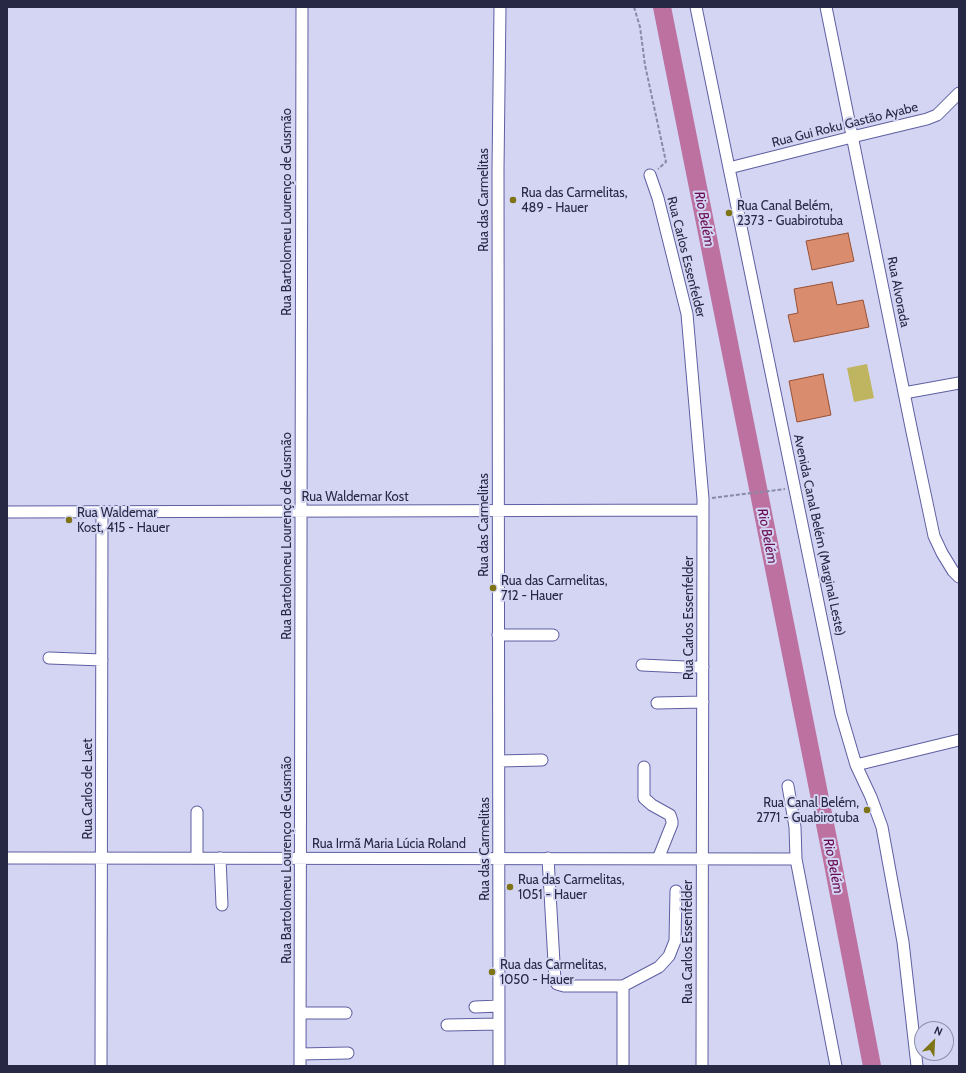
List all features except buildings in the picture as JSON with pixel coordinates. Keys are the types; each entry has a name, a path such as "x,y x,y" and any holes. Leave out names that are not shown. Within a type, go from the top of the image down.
{"street":[{"name":"Rua Bartolomeu Lourenço de Gusmão","path":"300,1066 302,7"},
{"name":"Rua das Carmelitas","path":"499,1066 498,169 500,7"},
{"name":"Avenida Canal Belém (Marginal Leste)","path":"696,7 841,714 856,765 871,797 882,827 903,942 917,1066"},
{"name":"Rua Alvorada","path":"826,7 934,536 942,553 953,571 959,577"},
{"name":"Rua Gui Roku Gastão Ayabe","path":"729,168 927,119 937,115 959,93"},
{"name":"Rua Carlos Essenfelder","path":"650,175 660,205 687,314 703,505 702,1066"},
{"path":"904,393 959,383"},
{"name":"Rua Waldemar Kost","path":"7,512 498,511 703,505"},
{"name":"Rua Carlos de Laet","path":"101,1066 102,512"},
{"path":"498,635 553,635"},
{"path":"49,658 102,660"},
{"path":"642,666 685,668 703,667"},
{"path":"657,703 703,702"},
{"path":"856,765 959,740"},
{"path":"499,761 542,760"},
{"path":"644,767 644,798 652,805 670,815 672,821 658,858"},
{"path":"788,786 795,827 796,859 836,1066"},
{"path":"197,812 197,858"},
{"name":"Rua Irmã Maria Lúcia Roland","path":"7,858 796,859"},
{"path":"220,858 222,905"},
{"path":"548,858 555,980 557,984 564,986 623,986 659,967 669,956 675,941 676,891"},
{"path":"623,986 623,1066"},
{"path":"475,1007 499,1006"},
{"path":"300,1013 346,1014"},
{"path":"447,1025 499,1024"},
{"path":"300,1054 348,1053"}],"path":[{"path":"634,7 640,27 645,65 666,162 650,175"},
{"path":"703,505 743,494 774,490"}],"shaded area":[{"path":"867,364 874,398 854,402 847,368"}],"waterway":[{"name":"Rio Belém","path":"662,7 872,1066"}],"place":[{"name":"Rua das Carmelitas, 489 - Hauer","path":"513,200"},
{"name":"Rua Canal Belém, 2373 - Guabirotuba","path":"729,213"},
{"name":"Rua Waldemar Kost, 415 - Hauer","path":"69,520"},
{"name":"Rua das Carmelitas, 712 - Hauer","path":"493,588"},
{"name":"Rua Canal Belém, 2771 - Guabirotuba","path":"867,810"},
{"name":"Rua das Carmelitas, 1051 - Hauer","path":"510,887"},
{"name":"Rua das Carmelitas, 1050 - Hauer","path":"492,972"}]}
